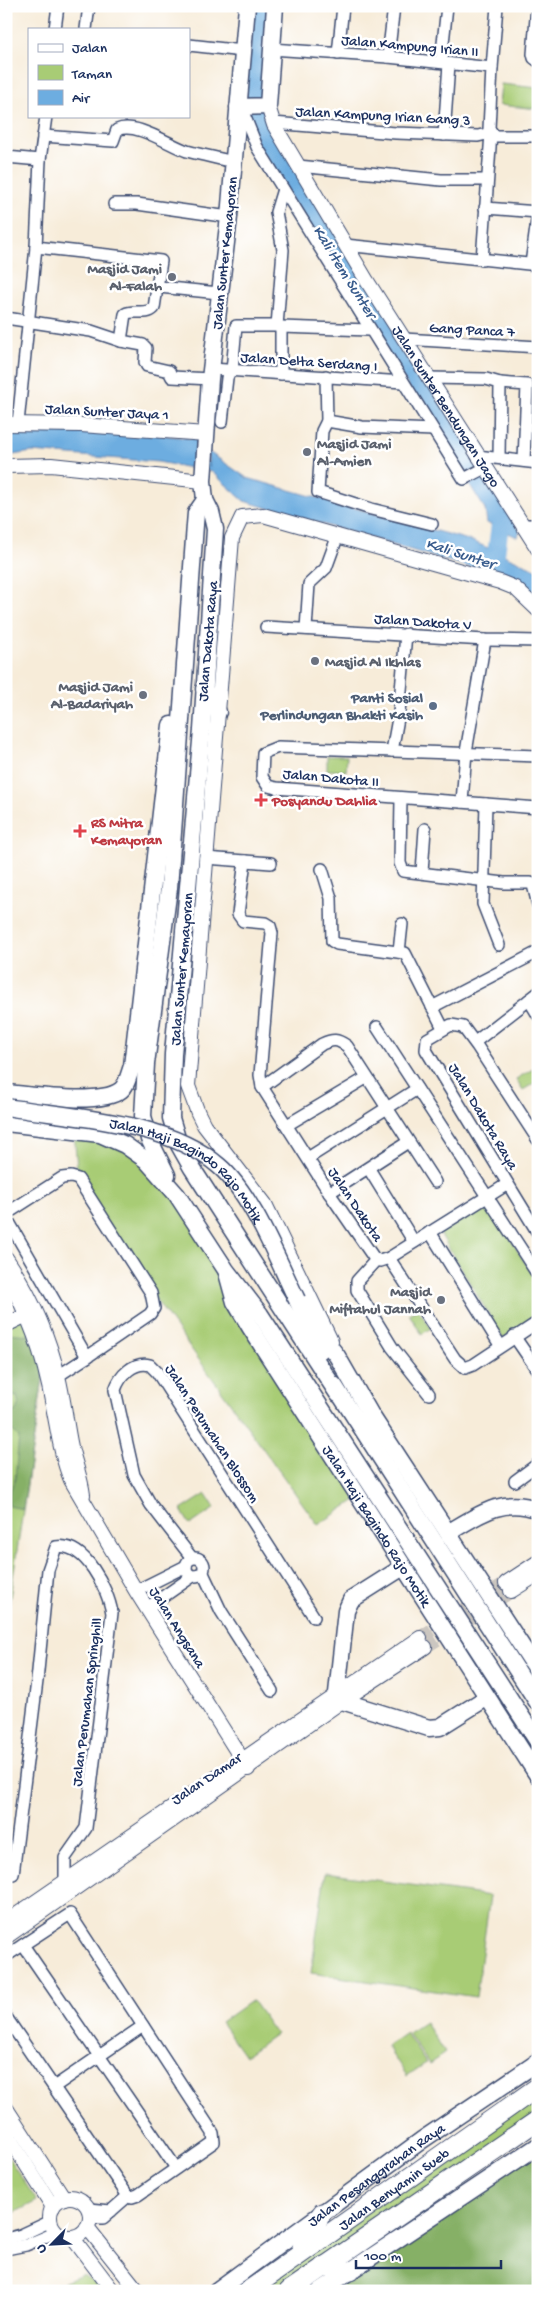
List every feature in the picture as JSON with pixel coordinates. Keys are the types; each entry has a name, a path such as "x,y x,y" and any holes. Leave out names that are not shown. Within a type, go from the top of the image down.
{"main road":[{"name":"Jalan Sunter Kemayoran","path":"247,6 240,107 219,292 203,476 205,500 211,512 215,529 204,689 195,897 181,968 173,1054 171,1118 179,1146 192,1168 338,1394"},
{"path":"240,107 267,106 275,6"},
{"name":"Jalan Sunter Kemayoran","path":"177,1195 149,1139 143,1116 146,1064 161,967 170,888 179,702 196,513 205,500"},
{"path":"6,1093 75,1098 112,1095 122,1090 132,1066 154,872 179,702 185,554 195,525"},
{"path":"189,607 210,608"},
{"path":"204,689 218,712"},
{"path":"154,872 170,888"},
{"path":"161,967 181,968"},
{"path":"135,1037 152,1026"},
{"path":"127,1081 146,1088 171,1106"},
{"path":"74,1132 82,1126 86,1113 83,1104 75,1098"},
{"name":"Jalan Haji Bagindo Rajo Motik","path":"6,1107 130,1126 167,1137 195,1150 220,1167 246,1199 304,1316 338,1394 538,1703"},
{"name":"Jalan Haji Bagindo Rajo Motik","path":"6,1123 100,1134 125,1145 146,1160 177,1195 226,1270 260,1314 538,1742"},
{"name":"Jalan Haji Bagindo Rajo Motik","path":"226,1270 233,1296 245,1319 486,1698 538,1776"},
{"name":"Jalan Haji Bagindo Rajo Motik","path":"304,1316 337,1356 372,1415 536,1663"},
{"path":"448,1532 470,1519 504,1504 521,1505 538,1510"},
{"path":"403,1567 352,1600 346,1611 340,1697 429,1728 440,1727 486,1698"},
{"path":"520,1676 538,1690"},
{"path":"517,1745 538,1750"},
{"name":"Jalan Pesanggrahan Raya","path":"216,2291 422,2140 538,2062"},
{"name":"Jalan Benyamin Sueb","path":"248,2291 538,2088"},
{"name":"Jalan Benyamin Sueb","path":"289,2291 538,2120"},
{"path":"320,2291 538,2146"},
{"path":"296,2256 322,2213"},
{"path":"324,2266 350,2271"}],"street":[{"path":"55,28 58,6"},
{"path":"86,28 89,6"},
{"path":"338,54 343,6"},
{"path":"388,57 394,6"},
{"path":"444,135 447,6"},
{"path":"492,68 497,6"},
{"path":"538,6 533,54 534,58 538,61"},
{"path":"190,45 243,51"},
{"name":"Jalan Kampung Irian II","path":"271,49 388,57 492,68 491,133 482,260"},
{"name":"Jalan Sunter Bendungan Jago","path":"267,106 273,123 346,247 538,550"},
{"path":"240,107 257,147 283,190 369,330 465,479 482,464 498,458 538,463"},
{"path":"12,423 28,321 36,247 40,160 46,118"},
{"path":"44,136 113,141 117,130 128,122 143,132 185,150 233,162"},
{"name":"Jalan Kampung Irian Gang 3","path":"273,123 396,133 478,136 491,133"},
{"path":"491,133 495,136 538,136"},
{"path":"6,157 40,160"},
{"path":"298,166 441,180 487,180"},
{"path":"282,374 279,327 283,250 276,212 283,190"},
{"path":"114,204 136,204 229,217"},
{"path":"346,247 534,264 538,212 485,208"},
{"path":"6,318 91,331 121,341 125,314 152,310 162,263 158,259 36,247"},
{"path":"158,287 219,292"},
{"path":"222,422 229,372 232,371 236,326 369,330"},
{"name":"Gang Panca 7","path":"404,340 538,347"},
{"name":"Jalan Delta Serdang I","path":"121,341 145,346 145,362 147,366 168,371 172,377 232,371 403,382"},
{"path":"326,376 327,421 322,430 317,486 319,493 371,509 432,524"},
{"path":"428,378 486,379 500,383 527,385 524,461"},
{"path":"498,458 500,383"},
{"path":"327,421 362,428 434,430"},
{"name":"Jalan Sunter Jaya 1","path":"12,423 206,438"},
{"path":"6,466 52,464 203,476"},
{"name":"Jalan Dakota Raya","path":"188,1086 195,897 206,858 232,538 238,520 246,515 264,514 500,582 516,588 538,610"},
{"path":"522,525 538,525"},
{"path":"306,629 309,584 326,568 338,535"},
{"name":"Jalan Dakota V","path":"266,627 485,640 538,641"},
{"path":"392,751 399,713 406,634"},
{"path":"462,802 466,752 485,640"},
{"name":"Jalan Dakota II","path":"538,756 466,752 272,748 263,753 262,777 268,786 276,788 538,808"},
{"path":"401,798 400,867 403,871 531,883 538,905"},
{"path":"486,804 483,904 499,944"},
{"path":"422,872 425,829"},
{"path":"206,858 271,863"},
{"path":"245,861 238,914 243,921 265,923 270,926 272,933 260,1075 262,1087 330,1040 338,1040 347,1046 435,1182"},
{"path":"322,869 331,898 331,935 333,942 405,954 443,1028 451,1025 462,1027 474,1042 538,1140"},
{"path":"399,952 402,924"},
{"path":"432,1007 538,952"},
{"path":"474,1042 533,997 538,1015"},
{"path":"377,1027 538,1275"},
{"name":"Jalan Dakota Raya","path":"443,1028 427,1039 426,1050 506,1185 538,1233"},
{"path":"287,1126 366,1078"},
{"name":"Jalan Haji Bagindo Rajo Motik","path":"188,1086 204,1125 265,1204 337,1356"},
{"name":"Jalan Dakota","path":"262,1087 329,1193 376,1260 382,1261 389,1258 506,1185"},
{"path":"308,1158 417,1089"},
{"path":"329,1193 369,1169 408,1142"},
{"path":"369,1169 414,1242"},
{"path":"58,1376 87,1357 150,1314 154,1308 151,1293 78,1180 71,1177 62,1178 6,1216 87,1357"},
{"path":"430,1232 500,1346"},
{"name":"Jalan Angsana","path":"6,1258 24,1284 45,1365 64,1464 71,1480 146,1608 245,1764"},
{"path":"389,1258 460,1365 468,1367 538,1322"},
{"path":"376,1260 358,1281 357,1290 392,1348 429,1394"},
{"name":"Jalan Angsana","path":"6,1277 31,1313 58,1376 74,1461 81,1477 84,1501"},
{"path":"6,1325 31,1313"},
{"path":"514,1336 538,1371"},
{"name":"Jalan Perumahan Blossom","path":"189,1562 151,1505 134,1475 115,1390 117,1384 130,1368 136,1365 150,1365 157,1372 314,1617"},
{"path":"515,1482 538,1464"},
{"name":"Jalan Perumahan Springhill","path":"14,1874 48,1570 56,1547 65,1546 74,1549 95,1572 106,1591 112,1613 86,1828 66,1858 60,1890"},
{"path":"136,1591 189,1562 201,1560 204,1568 198,1574 146,1608"},
{"path":"189,1562 188,1573 198,1574"},
{"path":"538,1562 508,1587 538,1574"},
{"path":"198,1574 272,1691"},
{"name":"Jalan Damar","path":"6,1922 92,1870 340,1697 422,1643"},
{"name":"Jalan Damar","path":"6,1937 60,1890"},
{"path":"6,1956 70,1914 213,2133 214,2142 138,2195 128,2196 111,2211 89,2218 78,2235 72,2237"},
{"path":"23,1945 176,2168"},
{"path":"6,2018 128,2196"},
{"path":"54,2087 143,2026"},
{"path":"6,2108 58,2202 54,2226 26,2245 6,2249"},
{"path":"6,2132 58,2202"},
{"path":"58,2202 79,2198 89,2218 138,2291"},
{"path":"6,2238 54,2226 72,2237 113,2291"}],"green space":[{"path":"501,84 538,88 538,109 499,105"},
{"path":"327,756 347,756 346,771 327,770"},
{"path":"538,1066 538,1081 523,1090 516,1079"},
{"path":"74,1132 125,1145 177,1195 359,1498 318,1525 151,1293 78,1179"},
{"path":"487,1200 538,1284 538,1317 503,1338 438,1230"},
{"path":"418,1309 431,1328 422,1334 409,1314"},
{"path":"26,1315 45,1365 6,1624 6,1325"},
{"path":"6,1333 29,1335 45,1365 23,1509 9,1506 8,1497 15,1479 19,1437 13,1431 6,1432 6,1417 17,1410 19,1406 17,1396 6,1398"},
{"path":"206,1494 215,1508 190,1525 181,1510"},
{"path":"325,1873 490,1896 476,1997 311,1973"},
{"path":"252,2000 276,2034 245,2056 221,2022"},
{"path":"425,2022 445,2053 429,2064 408,2033"},
{"path":"406,2033 426,2063 407,2076 387,2046"},
{"path":"538,2087 538,2120 289,2291 248,2291"},
{"path":"538,2148 538,2291 332,2291"},
{"path":"6,2154 37,2201 6,2217"},
{"path":"83,2275 106,2291 39,2291"}],"water":[{"name":"Kali Item Sunter","path":"254,6 269,6 262,109 520,531 517,537 487,523 485,509 258,146 245,109"},
{"name":"Kali Sunter","path":"82,426 196,439 210,468 206,450 247,478 472,541 538,570 538,600 527,589 513,580 244,501 212,472 158,462 32,452 6,456 6,429"}],"waterway":[{"name":"Kali Sunter","path":"495,562 501,517 496,508"}],"tunnel":[{"path":"420,1638 506,1583"},
{"path":"425,1647 511,1591"}],"place":[{"name":"Masjid Jami Al-Falah","path":"172,277"},
{"name":"Masjid Jami Al-Amien","path":"307,452"},
{"name":"Masjid Al Ikhlas","path":"315,661"},
{"name":"Masjid Jami Al-Badariyah","path":"143,695"},
{"name":"Panti Sosial Perlindungan Bhakti Kasih","path":"433,706"},
{"name":"Posyandu Dahlia","path":"261,800"},
{"name":"RS Mitra Kemayoran","path":"80,831"},
{"name":"Masjid Miftahul Jannah","path":"441,1300"}]}
